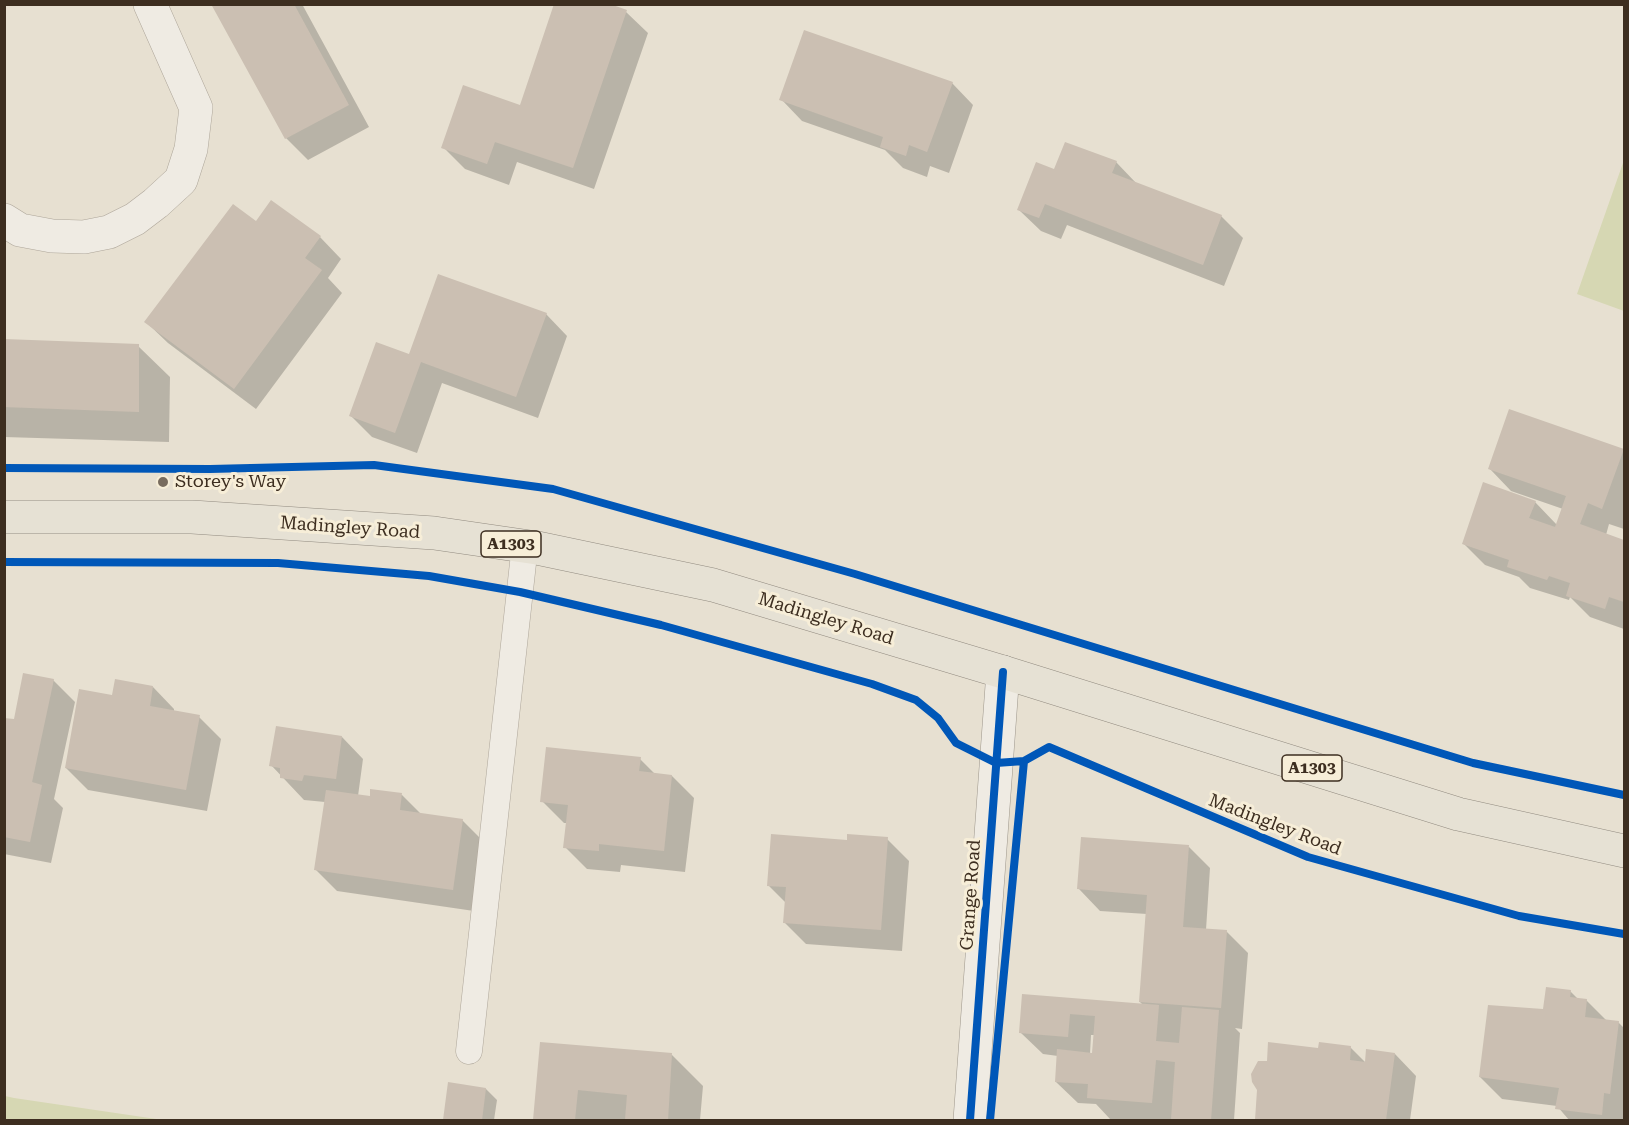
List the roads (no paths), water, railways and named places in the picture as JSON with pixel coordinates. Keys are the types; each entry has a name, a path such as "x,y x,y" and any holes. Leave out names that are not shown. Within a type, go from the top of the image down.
{"main road":[{"name":"Madingley Road","path":"4,518 192,518 434,533 525,545 713,585 1003,672 1458,814 1624,851"}],"street":[{"path":"4,220 20,230 52,236 84,237 110,232 135,219 181,180 191,149 196,108 150,4"},
{"name":"Grange Road","path":"970,1120 1003,672"}],"lane":[{"path":"469,1051 525,545"}],"place":[{"name":"Storey's Way","path":"163,482"}]}
